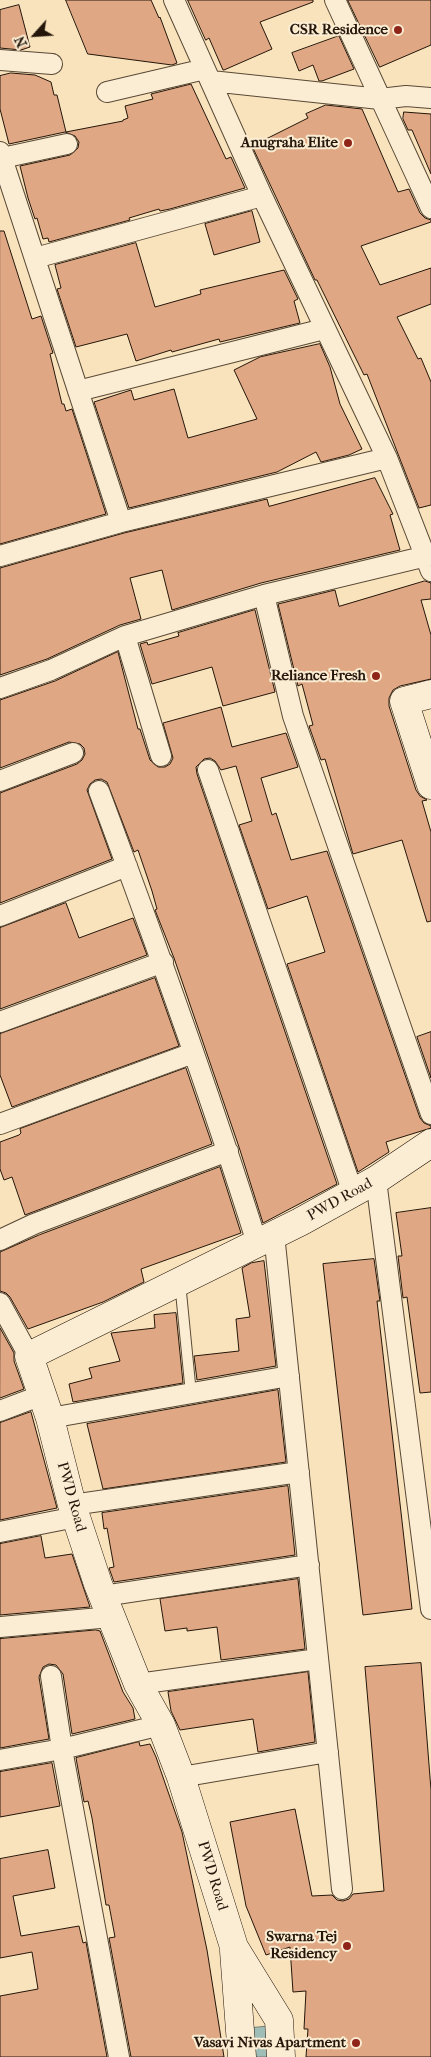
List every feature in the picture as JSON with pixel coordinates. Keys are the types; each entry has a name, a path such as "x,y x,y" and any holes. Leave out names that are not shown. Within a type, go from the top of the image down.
{"street":[{"path":"0,688 51,670 125,636 264,595 429,561 387,458 262,196 174,0"},
{"path":"335,0 431,208"},
{"path":"0,60 52,64"},
{"path":"107,92 208,75 380,99 406,96 431,98"},
{"path":"67,144 1,155 121,522"},
{"path":"35,258 262,196"},
{"path":"78,391 324,328"},
{"path":"0,556 121,522 387,458"},
{"path":"264,595 293,716 431,1114"},
{"path":"125,636 160,756"},
{"path":"431,694 404,701 431,785"},
{"path":"0,781 73,753"},
{"path":"208,770 365,1186 431,1609"},
{"path":"99,791 163,962 228,1151 266,1239 289,1376 342,1889"},
{"path":"0,916 127,866"},
{"path":"0,1022 163,962"},
{"path":"0,1124 193,1052"},
{"name":"PWD Road","path":"281,2057 279,2020 234,1947 181,1777 161,1725 138,1684 107,1606 74,1511 46,1407 29,1356 266,1239 365,1186 431,1143"},
{"path":"0,1240 34,1224 228,1151"},
{"path":"0,1303 29,1356"},
{"path":"0,1411 191,1394 289,1376"},
{"path":"0,1532 74,1511 299,1472"},
{"path":"0,1627 309,1565"},
{"path":"138,1684 318,1658"},
{"path":"50,1676 119,2057"},
{"path":"0,1760 62,1750 161,1725"},
{"path":"181,1777 328,1752"},
{"path":"234,1947 242,2057"}],"lane":[{"path":"180,1281 191,1394"}],"water":[{"path":"272,2026 271,2057 248,2057 243,2029"}],"building":[{"path":"66,0 151,0 160,17 177,63 172,65 88,54"},
{"path":"188,0 313,0 313,2 260,22 272,49 223,70 209,38 206,40"},
{"name":"CSR Residence","path":"348,0 431,0 431,45 380,67"},
{"path":"19,5 30,47 21,50 0,48 0,10"},
{"path":"339,36 354,69 322,81 319,81 313,65 299,71 292,53"},
{"path":"11,73 35,75 51,82 54,95 57,95 66,132 123,121 128,118 125,106 153,99 151,94 191,84 226,159 231,157 245,188 170,209 160,211 159,209 129,218 130,220 49,242 48,238 43,239 37,218 35,219 20,166 70,155 78,148 79,142 75,136 65,132 9,144 0,109 0,76"},
{"path":"326,105 362,109 398,192 409,189 420,213 425,218 431,220 431,222 361,246 380,285 431,268 431,304 397,317 418,359 421,358 431,382 431,505 419,508 367,374 364,375 317,280 315,280 252,146 308,118 306,114"},
{"path":"404,112 431,114 431,174 412,130 408,130 403,119"},
{"path":"252,211 260,242 214,255 205,224"},
{"path":"0,231 4,231 32,319 41,316 53,353 50,354 62,404 64,404 66,411 72,409 106,514 0,544"},
{"path":"136,243 155,307 201,294 200,290 284,270 298,299 294,301 300,323 220,342 219,339 172,352 171,350 136,361 127,334 76,347 57,289 61,288 55,265"},
{"path":"320,344 330,367 340,404 362,449 349,455 321,462 316,452 277,472 129,508 94,402 131,390 134,400 174,389 188,438 257,419 234,370 260,357"},
{"path":"375,478 393,514 390,515 400,550 261,583 172,610 162,570 130,578 141,619 120,625 47,659 0,675 0,568 124,533 267,499 269,506"},
{"path":"425,581 431,583 431,599 421,600 431,635 431,679 400,686 393,690 389,698 389,706 416,790 420,796 427,800 422,801 431,832 431,921 427,922 402,840 353,854 325,759 321,760 309,726 313,725 302,684 298,686 278,604 335,590 339,606"},
{"path":"255,610 275,692 223,706 212,667 152,684 140,644 147,642 148,645 179,636 178,633"},
{"path":"118,652 138,729 140,729 150,760 158,767 165,767 170,764 173,758 163,723 221,707 232,747 286,733 298,767 261,778 272,815 276,813 291,860 327,851 420,1118 424,1123 431,1126 431,1128 386,1142 389,1152 358,1172 287,964 325,952 307,896 268,909 239,825 252,821 236,766 221,770 215,761 210,758 204,759 196,767 197,774 337,1184 263,1223 174,958 155,910 157,909 152,891 138,850 134,852 107,782 101,779 95,780 87,790 112,859 0,903 0,793 77,764 85,754 84,748 80,744 69,742 0,768 0,700 55,681"},
{"path":"66,903 79,938 133,918 147,955 0,1009 0,928"},
{"path":"155,978 179,1046 12,1107 0,1075 0,1034"},
{"path":"431,1032 431,1078 417,1037"},
{"path":"186,1068 212,1144 25,1215 12,1177 4,1180 0,1169 0,1142 19,1135 21,1133 20,1129"},
{"path":"220,1167 241,1233 141,1269 144,1282 103,1302 28,1329 10,1297 0,1291 0,1252 39,1235"},
{"path":"431,1208 431,1392 420,1393 407,1297 403,1298 398,1256 402,1256 396,1213"},
{"path":"374,1259 380,1301 377,1301 412,1609 363,1615 323,1264"},
{"path":"264,1261 276,1366 197,1380 194,1356 239,1351 236,1319 250,1317 242,1268 251,1263"},
{"path":"176,1313 183,1383 73,1402 69,1384 92,1378 89,1368 120,1361 111,1333 155,1328 154,1315"},
{"path":"0,1328 14,1353 14,1361 24,1389 0,1398"},
{"path":"278,1390 286,1462 103,1489 87,1424"},
{"path":"31,1412 57,1508 0,1520 0,1423"},
{"path":"288,1486 295,1555 114,1582 109,1568 114,1567 107,1528 104,1529 102,1513"},
{"path":"41,1536 45,1558 72,1554 90,1607 0,1615 0,1544"},
{"path":"298,1579 305,1649 221,1660 217,1627 187,1631 187,1628 165,1631 160,1599"},
{"path":"100,1631 123,1692 133,1708 135,1719 72,1734 63,1674 56,1665 49,1664 43,1667 39,1677 49,1739 0,1748 0,1639"},
{"path":"421,1663 431,1790 431,2057 306,2057 308,2029 304,2029 306,1991 293,1992 290,1947 266,1955 246,1906 230,1822 295,1809 312,1896 332,1895 337,1900 343,1901 349,1899 353,1894 384,1891 365,1667"},
{"path":"308,1672 315,1742 258,1752 253,1719 180,1730 171,1711 168,1692"},
{"path":"139,1742 140,1746 150,1744 182,1832 207,1950 224,2057 131,2057 109,1938 115,1937 109,1905 106,1905 92,1818 88,1801 84,1802 76,1758"},
{"path":"52,1763 60,1806 0,1817 0,1772"},
{"path":"48,1850 55,1888 13,1896 21,1936 79,1926 83,1943 86,1942 107,2057 0,2057 0,1996 38,1989 32,1952 0,1958 0,1859"}],"place":[{"name":"CSR Residence","path":"398,30"},
{"name":"Anugraha Elite","path":"348,143"},
{"name":"Reliance Fresh","path":"376,676"},
{"name":"Swarna Tej Residency","path":"347,1946"},
{"name":"Vasavi Nivas Apartment","path":"356,2043"}]}
